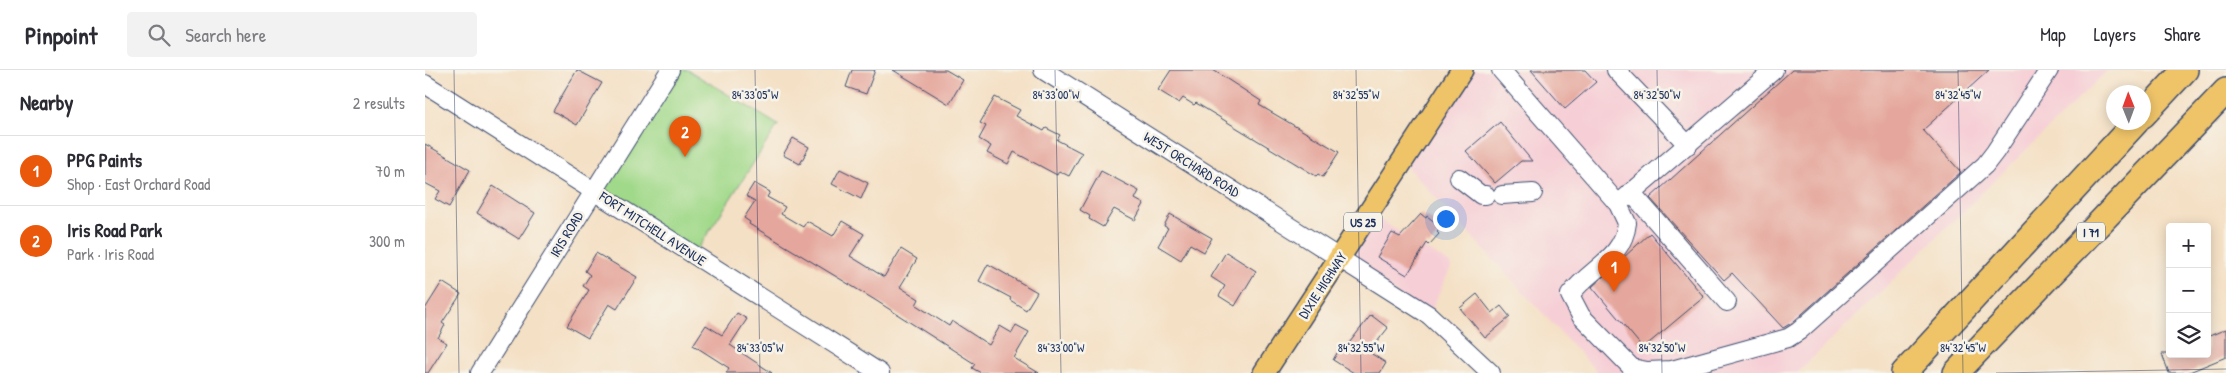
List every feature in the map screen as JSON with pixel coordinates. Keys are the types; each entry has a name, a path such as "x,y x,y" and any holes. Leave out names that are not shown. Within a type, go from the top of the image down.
{"highway":[{"path":"2151,106 2185,70"},
{"name":"I 71","path":"1956,373 2226,91"},
{"path":"1904,373 2129,130"}],"main road":[{"name":"DIXIE HIGHWAY","path":"1264,373 1462,70"}],"street":[{"name":"IRIS ROAD","path":"480,373 670,70"},
{"name":"WEST ORCHARD ROAD","path":"1043,70 1429,315 1491,373"},
{"path":"1501,70 1617,204 1627,223 1622,244 1580,281 1570,295 1581,316 1632,368 1647,371 1672,370 1788,338 1985,164 1995,152 2049,70"},
{"path":"1616,70 1688,145"},
{"path":"1617,204 1774,70"},
{"name":"FORT MITCHELL AVENUE","path":"425,84 880,373"},
{"path":"1459,178 1481,195 1533,193"},
{"path":"1631,192 1727,302"}],"shaded area":[{"path":"1462,70 2108,70 1797,373 1598,373 1401,160"},
{"path":"1369,213 1452,265 1429,315 1340,257"}],"green space":[{"path":"670,70 688,70 778,125 694,255 593,190"}],"building":[{"path":"577,70 602,83 577,125 553,111"},
{"path":"852,70 875,70 866,94 846,87"},
{"path":"893,70 946,70 963,80 949,104"},
{"path":"1171,70 1213,70 1261,101 1259,105 1339,152 1323,177 1318,174 1316,176 1196,103 1194,105 1183,98 1179,103 1158,90"},
{"path":"1531,70 1585,70 1596,82 1565,109"},
{"path":"1792,70 1989,70 1923,130 1961,172 1793,322 1783,328 1732,273 1724,280 1650,198"},
{"path":"995,97 1020,110 1016,116 1044,131 1046,128 1060,135 1057,140 1082,153 1069,176 1059,171 1057,175 1014,152 1008,164 987,153 991,146 979,139 986,126 980,123"},
{"path":"1500,122 1532,161 1521,161 1495,183 1466,151"},
{"path":"793,138 809,147 800,164 783,155"},
{"path":"425,144 470,170 449,207 435,199 440,191 425,183"},
{"path":"840,169 868,183 861,199 832,184"},
{"path":"1101,171 1139,191 1135,199 1144,204 1135,220 1114,209 1103,227 1089,219 1090,216 1080,210"},
{"path":"754,183 770,192 767,197 785,207 781,214 803,227 807,221 833,236 842,221 864,234 850,256 884,277 901,249 917,259 900,287 919,299 916,305 949,326 952,321 989,345 1000,326 1012,333 1016,325 1029,332 1014,358 1039,373 981,373 972,368 975,364 875,300 749,224 750,222 744,218 755,201 746,196"},
{"path":"493,186 535,213 519,239 477,213"},
{"path":"1170,214 1212,238 1204,252 1190,244 1181,260 1158,246 1168,228 1164,226"},
{"path":"1421,214 1426,218 1427,216 1441,227 1437,232 1439,234 1429,245 1427,243 1407,275 1377,257 1392,233 1400,237"},
{"path":"1650,233 1704,297 1643,348 1592,287"},
{"path":"1226,252 1256,271 1235,306 1219,296 1225,286 1211,277"},
{"path":"596,253 637,277 617,309 609,304 588,338 567,326 589,290 583,286 590,275 585,271"},
{"path":"988,264 1037,292 1026,310 1010,300 1011,298 979,281"},
{"path":"442,282 461,294 442,323 445,325 438,338 447,343 428,373 425,373 425,309"},
{"path":"1477,294 1492,313 1501,306 1510,317 1485,338 1460,308"},
{"path":"737,313 747,319 730,345 772,373 726,373 729,368 693,345 706,325 722,335"},
{"path":"1371,315 1388,328 1369,352 1386,363 1380,373 1354,373 1333,360 1342,345 1346,347"},
{"path":"2226,329 2226,357 2187,373 2169,373 2162,354 2166,354 2166,358 2211,358 2211,335"}],"place":[{"name":"Iris Road Park","path":"685,157"},
{"name":"PPG Paints","path":"1614,292"}]}
